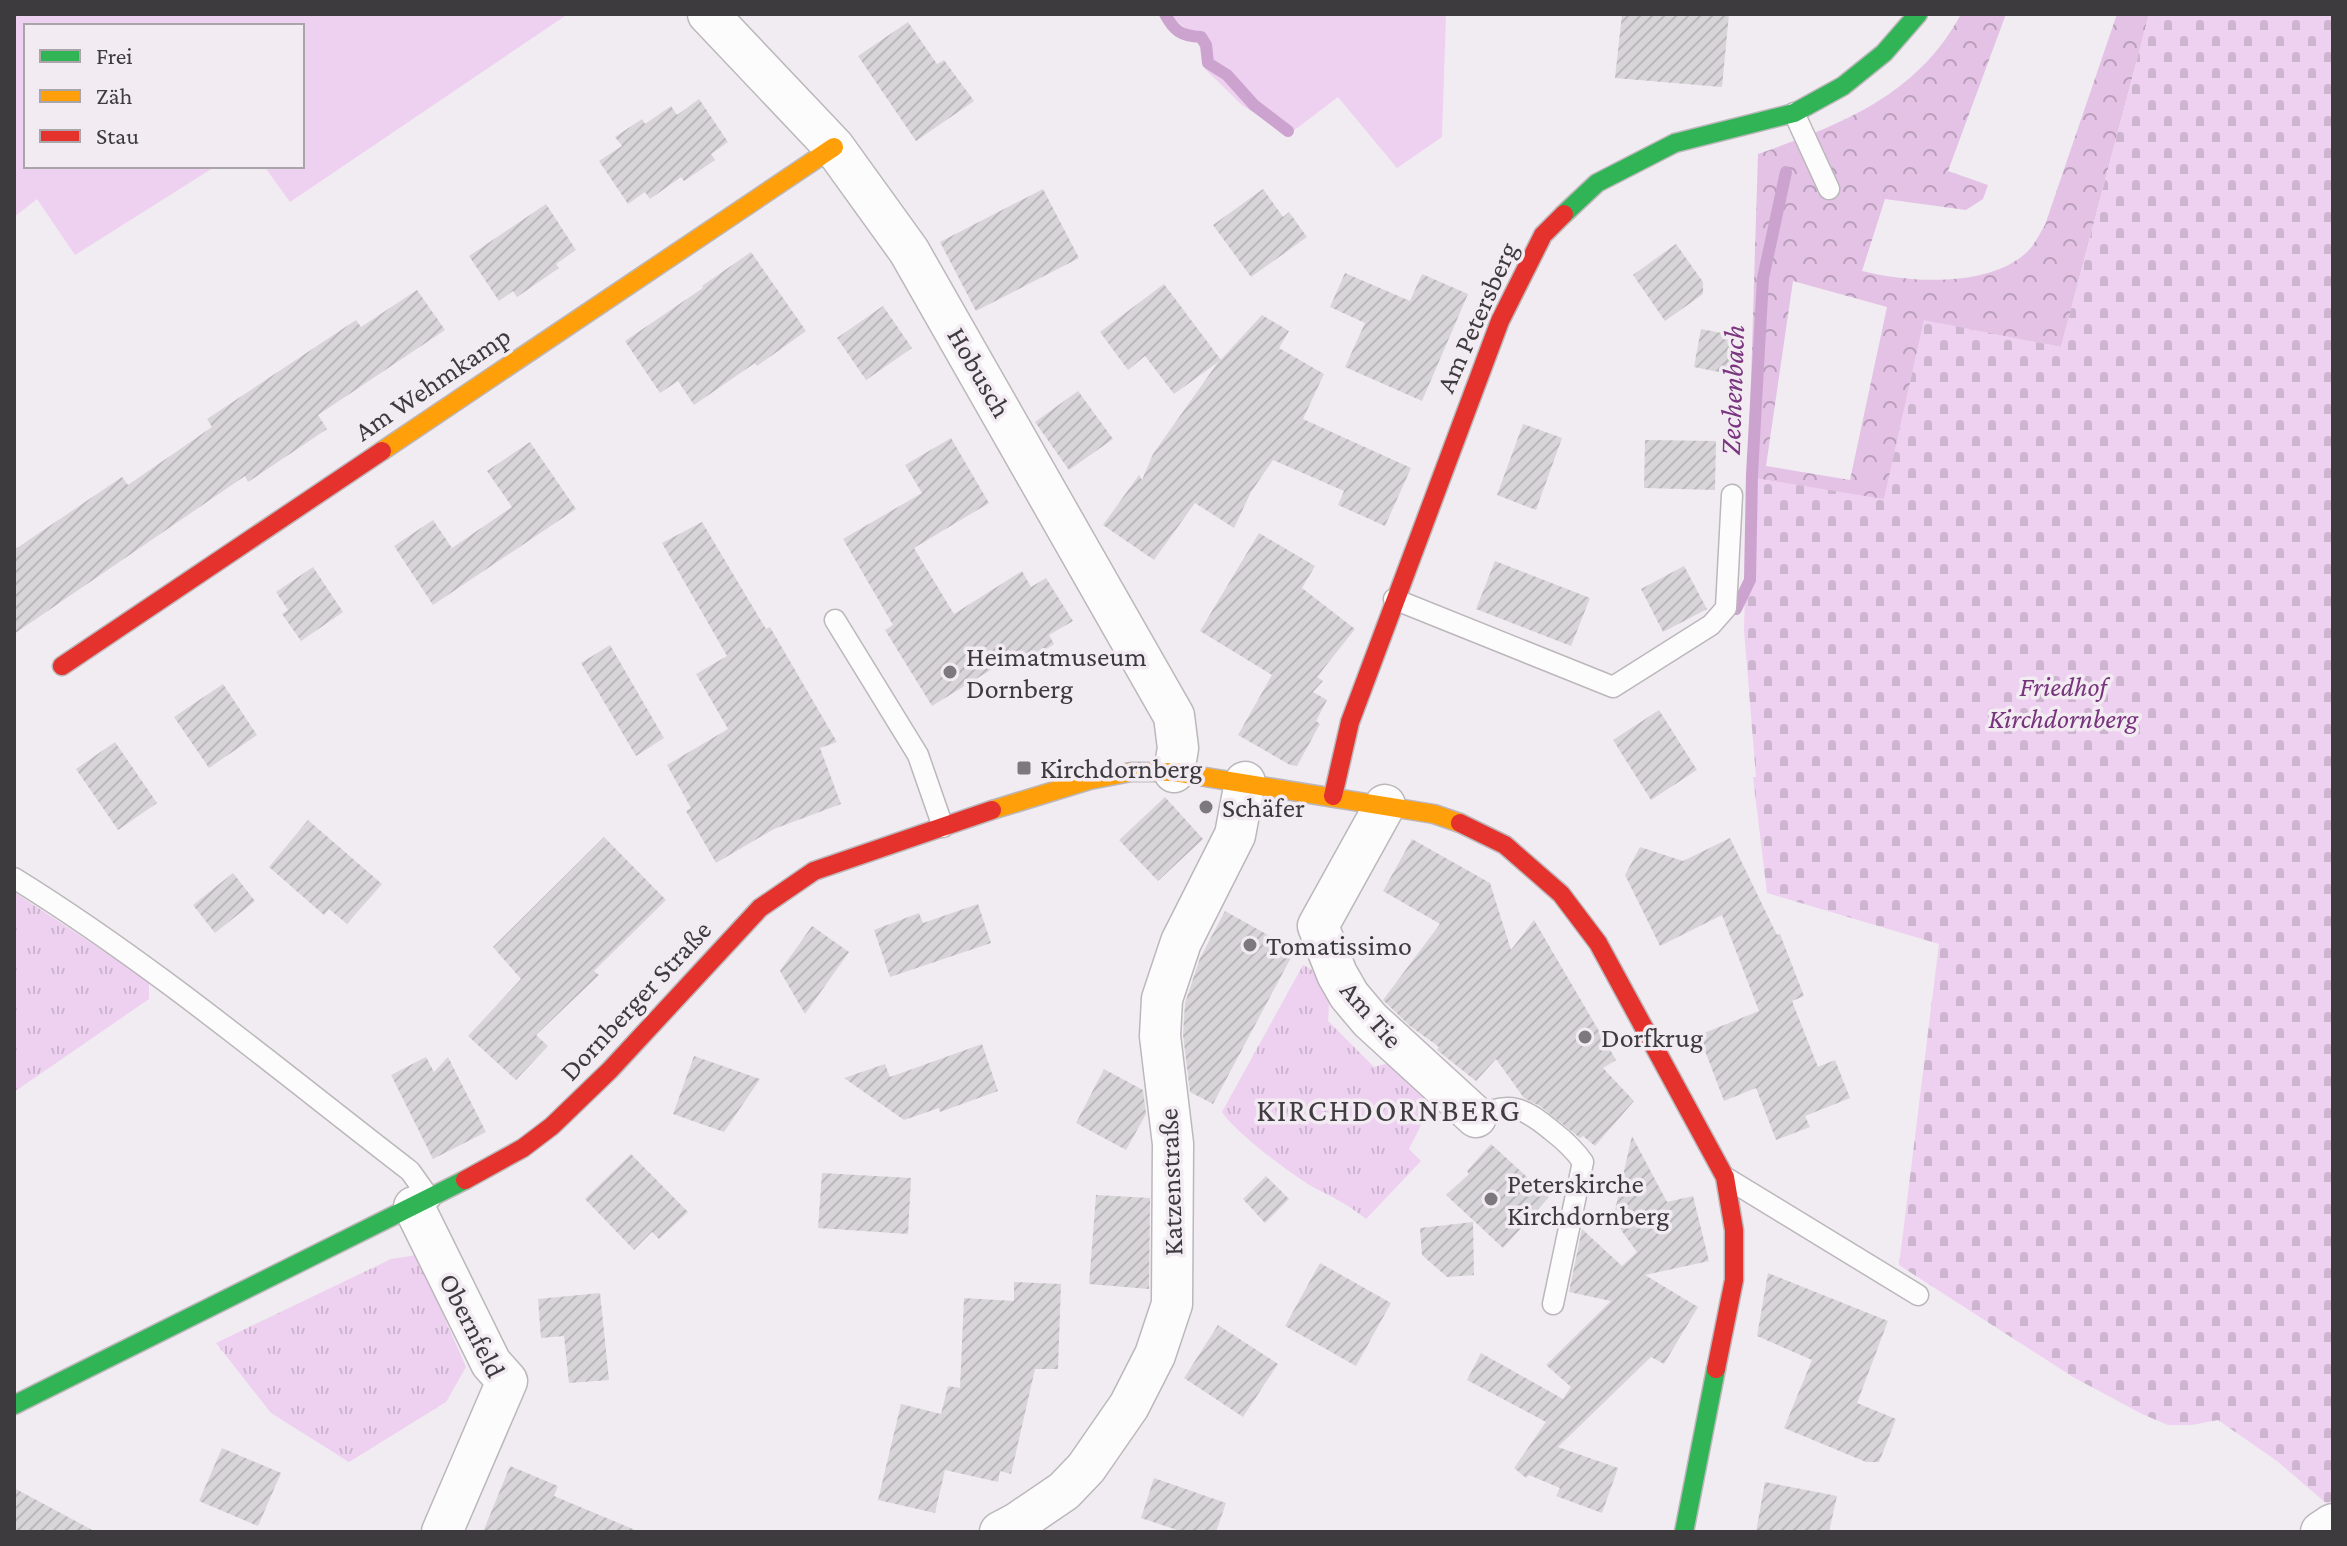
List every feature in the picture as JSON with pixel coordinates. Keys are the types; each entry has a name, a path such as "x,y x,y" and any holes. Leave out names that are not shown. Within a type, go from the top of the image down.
{"street":[{"name":"Hobusch","path":"708,14 834,147 909,251 1025,449 1174,716 1178,748 1174,772"},
{"name":"Am Petersberg","path":"1333,796 1350,722 1394,599 1500,321 1543,235 1597,183 1675,143 1794,113 1853,78 1884,53 1918,14"},
{"name":"Am Wehmkamp","path":"62,666 834,147"},
{"name":"Dornberger Straße","path":"14,1405 497,1164 552,1126 610,1070 760,908 814,871 1090,780 1131,772 1174,772 1385,805 1434,814 1470,826 1505,845 1561,894 1598,943 1725,1177 1734,1230 1734,1280 1684,1532"},
{"name":"Katzenstraße","path":"1000,1532 1064,1491 1086,1468 1129,1406 1155,1355 1172,1304 1173,1144 1160,1036 1162,999 1181,942 1235,835 1245,782"},
{"name":"Am Tie","path":"1385,805 1318,926 1349,995 1370,1020 1476,1117"},
{"name":"Obernfeld","path":"422,1203 491,1363 507,1381 442,1532"},
{"path":"2321,1532 2333,1524"}],"lane":[{"path":"1794,113 1829,189"},
{"path":"1394,599 1613,687 1711,625 1726,608 1732,495"},
{"path":"835,620 918,755 943,827"},
{"path":"14,878 52,901 217,1021 410,1171 422,1203"},
{"path":"1476,1117 1493,1109 1510,1107 1530,1114 1573,1148 1583,1162 1553,1304"},
{"path":"1725,1177 1918,1295"}],"green space":[{"path":"14,14 568,14 290,202 265,168 304,168 304,24 24,24 24,168 213,168 75,255 37,199 14,217"},
{"path":"1168,14 1446,14 1442,137 1397,168 1338,97 1288,135 1242,105 1206,70 1204,43"},
{"path":"1961,14 2006,14 1948,171 1988,185 1983,199 1966,210 1885,199 1862,271 1925,280 1972,277 2012,263 2028,251 2045,225 2117,14 2149,14 2061,347 1924,321 1884,500 1748,477 1758,154 1847,119 1874,104 1899,87 1943,42","holes":["1793,281 1887,307 1850,480 1766,466"]},
{"name":"Friedhof Kirchdornberg","path":"2149,14 2333,14 2333,1500 2327,1504 2277,1461 2218,1420 2168,1425 2142,1414 2073,1377 1899,1265 1939,944 1767,893 1753,777 1756,777 1744,630 1748,477 1884,499 1924,320 2061,347"},
{"path":"14,892 149,981 149,999 14,1092"},
{"path":"1303,965 1324,981 1329,1002 1328,1021 1374,1067 1393,1062 1433,1101 1409,1149 1421,1161 1366,1219 1277,1163 1222,1112"},
{"path":"417,1255 466,1367 446,1402 349,1462 271,1413 216,1343 391,1259"}],"building":[{"path":"1622,14 1729,14 1722,87 1615,78"},
{"path":"908,22 937,64 944,60 974,101 916,141 858,56"},
{"path":"699,99 728,142 711,154 715,160 684,181 681,177 650,199 645,192 628,204 599,161 622,146 615,137 642,119 645,124 671,106 677,115"},
{"path":"1043,189 1079,258 976,311 940,242"},
{"path":"1263,189 1283,217 1289,212 1307,237 1251,277 1213,225"},
{"path":"546,204 576,250 556,264 559,268 517,297 513,291 499,301 469,256"},
{"path":"1676,244 1703,282 1703,294 1665,321 1633,275"},
{"path":"751,252 806,331 694,405 678,381 660,393 625,341"},
{"path":"1345,273 1410,301 1422,274 1468,294 1422,401 1345,367 1365,323 1330,307"},
{"path":"1164,284 1221,360 1174,394 1145,356 1128,370 1100,332"},
{"path":"417,290 445,330 318,415 327,429 248,482 245,476 14,634 14,550 122,477 128,485 212,427 207,419 356,320 361,327"},
{"path":"883,306 912,348 866,380 837,338"},
{"path":"1262,315 1289,331 1279,348 1324,374 1303,419 1411,468 1385,526 1338,505 1344,491 1273,460 1251,492 1234,528 1195,503 1154,560 1103,525 1139,475 1142,480 1153,454 1216,365"},
{"path":"1701,329 1742,337 1734,375 1694,367"},
{"path":"1078,391 1113,439 1069,470 1035,422"},
{"path":"1523,424 1562,438 1536,510 1497,495"},
{"path":"951,438 989,503 914,548 954,614 1022,571 1031,587 1046,578 1073,621 1049,635 1054,644 1016,669 1010,658 932,706 885,630 893,625 843,539 922,493 905,465"},
{"path":"1645,440 1716,441 1715,490 1644,488"},
{"path":"530,442 576,509 433,605 394,546 433,520 452,548 512,507 487,471"},
{"path":"702,522 766,629 770,627 837,742 820,748 841,804 774,829 716,863 686,811 691,808 667,765 728,729 696,674 727,656 662,543"},
{"path":"1259,533 1315,566 1302,588 1355,629 1317,677 1323,681 1313,692 1327,700 1316,721 1320,724 1297,766 1238,735 1272,675 1200,631"},
{"path":"1495,561 1590,598 1571,646 1476,609"},
{"path":"1684,566 1707,609 1663,632 1641,589"},
{"path":"313,567 343,612 301,641 282,614 288,610 276,592"},
{"path":"610,645 664,738 636,756 581,663"},
{"path":"223,684 257,735 209,768 174,717"},
{"path":"1659,710 1697,770 1651,800 1613,740"},
{"path":"115,742 157,803 118,830 76,769"},
{"path":"1165,797 1203,839 1158,881 1119,840"},
{"path":"308,820 382,884 347,924 329,909 324,915 269,867"},
{"path":"604,837 666,900 594,971 599,975 536,1035 548,1046 516,1080 468,1036 521,979 493,947"},
{"path":"1730,838 1777,935 1780,934 1804,996 1792,1001 1818,1067 1835,1060 1850,1098 1805,1116 1810,1127 1776,1140 1756,1088 1724,1101 1699,1035 1759,1011 1722,915 1660,946 1625,875 1640,847 1683,861"},
{"path":"1412,839 1490,883 1511,950 1534,920 1616,1060 1603,1068 1634,1101 1595,1146 1524,1098 1496,1059 1476,1081 1383,1000 1440,924 1383,891"},
{"path":"233,873 255,901 215,933 193,905"},
{"path":"978,904 991,943 890,977 874,930 919,913 923,923"},
{"path":"1225,911 1295,950 1213,1104 1190,1092 1183,1035 1185,1003 1200,958"},
{"path":"812,926 849,952 805,1014 780,971"},
{"path":"982,1044 998,1091 940,1112 939,1108 904,1120 844,1078 885,1064 890,1077"},
{"path":"694,1056 760,1079 724,1132 673,1114"},
{"path":"426,1057 434,1072 448,1057 486,1132 433,1159 391,1075"},
{"path":"1104,1069 1143,1090 1146,1114 1126,1150 1076,1123"},
{"path":"1632,1136 1667,1202 1693,1196 1709,1261 1645,1275 1698,1307 1664,1364 1651,1357 1558,1447 1618,1468 1602,1513 1556,1496 1560,1488 1529,1475 1526,1478 1514,1468 1546,1422 1467,1380 1481,1353 1563,1399 1571,1387 1546,1365 1611,1301 1569,1292 1582,1229 1622,1266 1637,1252 1613,1219"},
{"path":"1491,1144 1549,1197 1503,1248 1446,1195 1469,1174 1467,1171"},
{"path":"631,1154 688,1212 659,1239 652,1232 634,1250 585,1199"},
{"path":"822,1173 911,1178 908,1234 818,1228"},
{"path":"1266,1176 1289,1199 1265,1223 1243,1199"},
{"path":"1096,1195 1150,1198 1149,1289 1089,1284"},
{"path":"1473,1222 1474,1275 1447,1277 1422,1255 1420,1228"},
{"path":"1320,1263 1391,1303 1356,1366 1285,1326"},
{"path":"1768,1273 1888,1321 1857,1403 1896,1419 1879,1462 1866,1462 1784,1428 1812,1360 1757,1336"},
{"path":"1014,1282 1061,1284 1058,1369 1035,1369 1011,1474 1000,1471 998,1482 945,1470 935,1513 878,1500 901,1404 941,1414 948,1386 960,1388 964,1298 1014,1301"},
{"path":"600,1293 609,1380 569,1383 564,1336 541,1338 538,1299"},
{"path":"1218,1325 1278,1364 1243,1417 1184,1378"},
{"path":"222,1448 281,1473 258,1526 199,1501"},
{"path":"510,1466 558,1486 554,1496 640,1532 483,1532"},
{"path":"1154,1478 1226,1503 1216,1532 1183,1532 1141,1518"},
{"path":"1765,1482 1837,1496 1829,1532 1756,1532"},
{"path":"14,1488 96,1532 14,1532"}],"waterway":[{"path":"1165,14 1179,32 1201,37 1206,45 1208,63 1227,75 1254,105 1288,131"},
{"name":"Zechenbach","path":"1736,609 1750,580 1752,474 1763,278 1786,172"}],"traffic: fast":[{"path":"1564,214 1597,183 1675,143 1794,113 1843,86 1884,53 1918,14"},
{"path":"14,1405 465,1180"},
{"path":"1684,1532 1716,1369"}],"traffic: slow":[{"path":"382,451 834,147"},
{"path":"992,810 1090,780 1131,772 1174,772 1434,814 1460,823"}],"traffic: jam":[{"path":"1333,796 1350,722 1500,321 1543,235 1564,214"},
{"path":"62,666 382,451"},
{"path":"465,1180 523,1148 552,1126 610,1070 760,908 814,871 992,810"},
{"path":"1460,823 1505,845 1561,894 1598,943 1725,1177 1734,1230 1734,1280 1716,1369"}],"place":[{"name":"Heimatmuseum Dornberg","path":"950,672"},
{"name":"Kirchdornberg","path":"1024,768"},
{"name":"Schäfer","path":"1206,807"},
{"name":"Tomatissimo","path":"1250,945"},
{"name":"Dorfkrug","path":"1585,1037"},
{"name":"Peterskirche Kirchdornberg","path":"1491,1199"}],"district":[{"name":"KIRCHDORNBERG","path":"1389,1110"}]}
